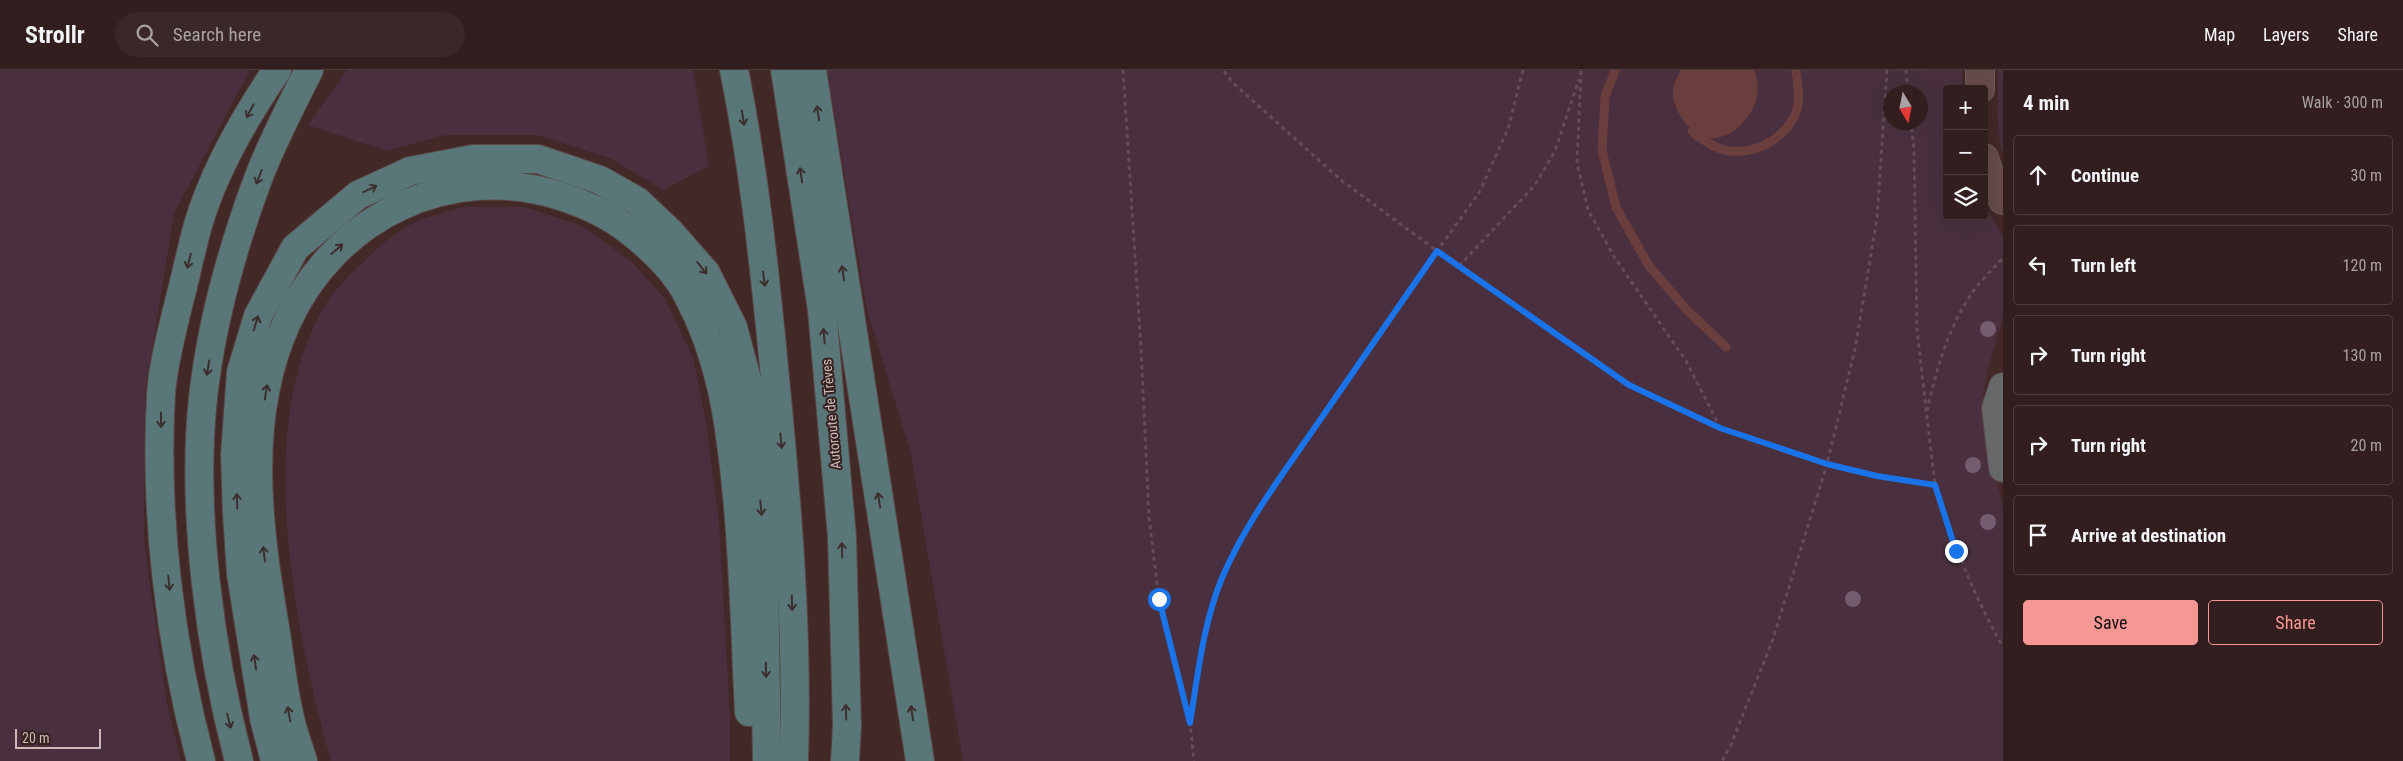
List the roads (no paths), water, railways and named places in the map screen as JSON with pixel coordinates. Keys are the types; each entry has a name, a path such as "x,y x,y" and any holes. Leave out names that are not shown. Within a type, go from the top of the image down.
{"highway":[{"path":"201,761 185,700 165,552 161,468 161,393 175,320 199,223 226,157 276,70"},
{"path":"239,761 227,717 207,592 202,527 200,461 203,399 214,335 238,240 258,178 309,70"},
{"path":"734,70 743,115 770,333 790,543 794,761"},
{"name":"Autoroute de Trèves","path":"785,70 822,310 840,518 847,726 845,761"},
{"path":"812,70 920,761"},
{"path":"275,761 264,718 241,574 237,514 235,455 241,372 258,316 295,248 358,195 410,170 473,159 538,159 600,180 637,201 670,232 706,273 733,327 750,392 763,520 767,761"},
{"path":"303,761 290,721 266,576 257,467 268,380 284,331 310,283 331,255 360,230 405,204 460,186 495,184 531,187 589,205 620,222 650,247 685,290 703,326 718,370 729,418 740,522 749,719 748,761"},
{"path":"2003,387 1996,408 2003,468"}],"main road":[{"path":"1980,70 1980,85"},
{"path":"1988,172 2003,200"}],"waterway":[{"path":"1615,70 1605,97 1602,150 1616,207 1649,266 1687,310 1726,347"},
{"path":"1692,131 1698,137 1718,148 1730,151 1754,149 1766,144 1786,129 1796,113 1799,95 1796,70"}]}
